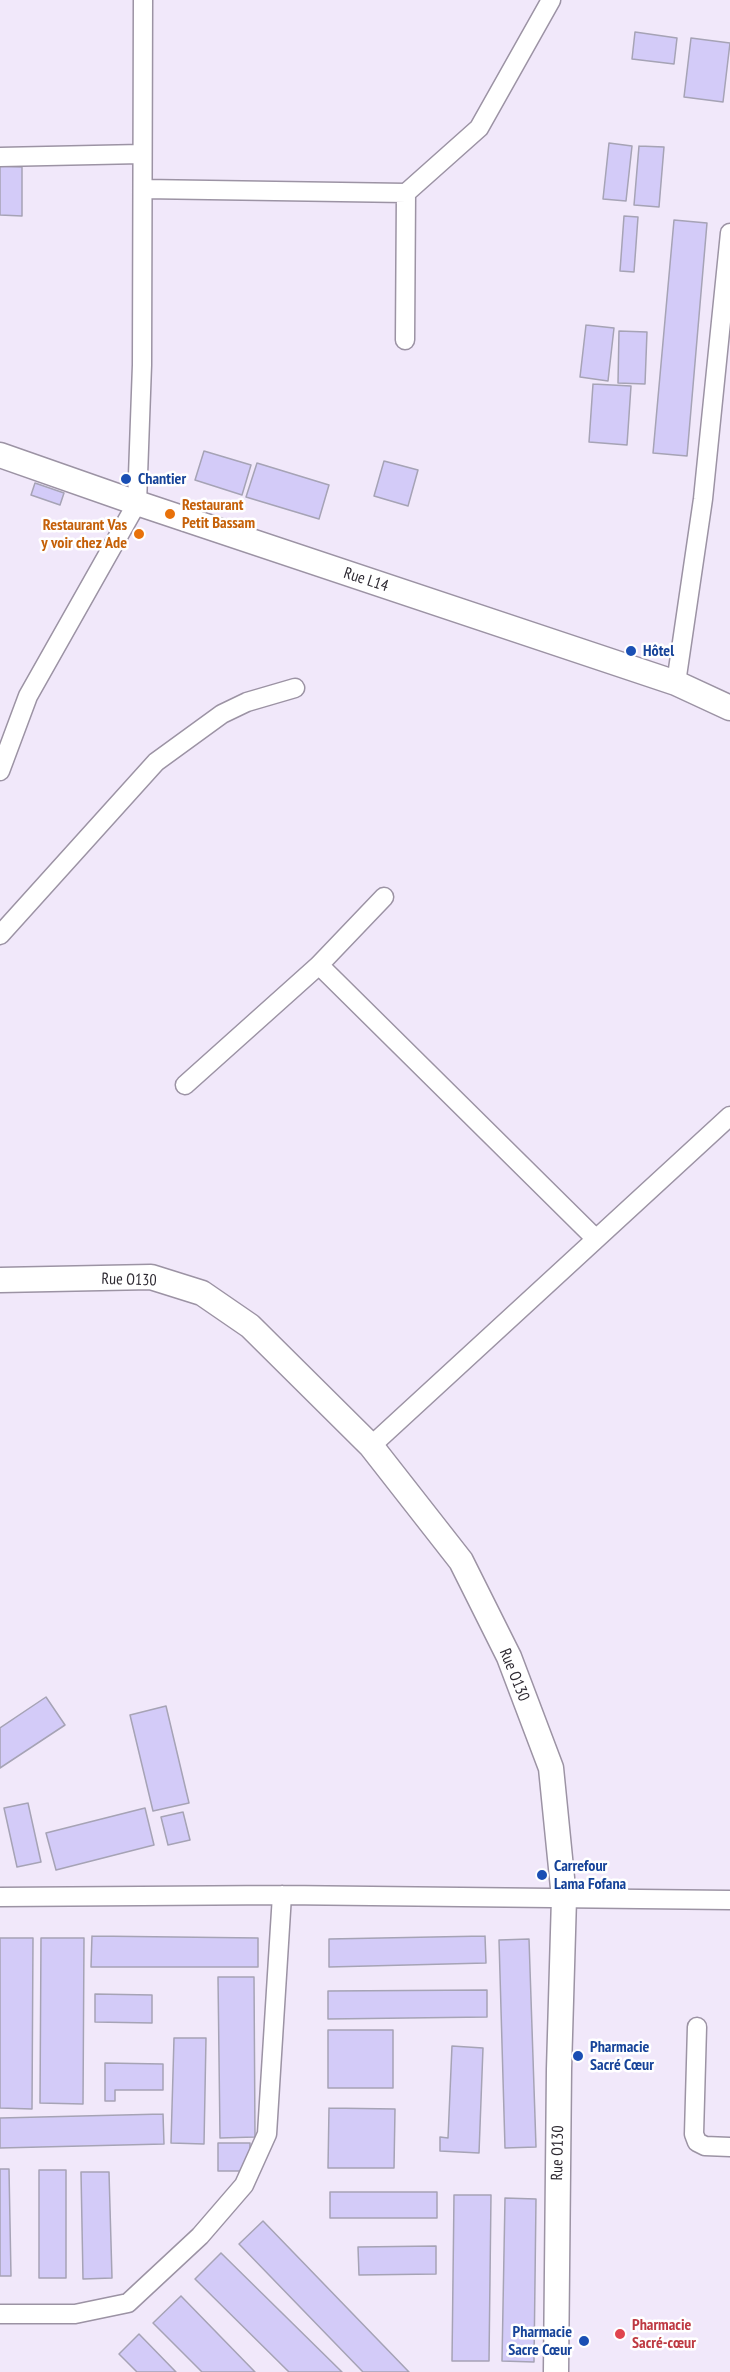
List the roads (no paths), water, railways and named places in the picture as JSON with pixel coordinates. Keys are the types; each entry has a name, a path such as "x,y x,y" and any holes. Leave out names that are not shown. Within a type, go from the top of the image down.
{"street":[{"path":"0,771 28,696 137,503 142,365 144,189 141,154 142,0"},
{"path":"144,189 406,193 479,128 551,0"},
{"path":"0,157 141,154"},
{"path":"405,340 406,193"},
{"path":"675,683 703,499 730,233"},
{"name":"Rue L14","path":"0,455 675,683 730,708"},
{"path":"0,935 156,762 222,714 247,702 295,688"},
{"path":"185,1085 319,965 384,897"},
{"path":"319,965 596,1239"},
{"path":"371,1446 730,1116"},
{"name":"Rue O130","path":"0,1280 151,1277 202,1293 249,1326 371,1446 461,1561 509,1658 550,1768 564,1898 559,2069 556,2372"},
{"path":"0,2314 75,2314 128,2303 200,2236 244,2186 267,2134 282,1895"},
{"path":"0,1897 282,1895 730,1900"},
{"path":"697,2026 694,2134 697,2142 705,2146 730,2147"}],"place":[{"name":"Chantier","path":"126,479"},
{"name":"Restaurant Petit Bassam","path":"170,514"},
{"name":"Restaurant Vas y voir chez Ade","path":"139,534"},
{"name":"Hôtel","path":"631,651"},
{"name":"Carrefour Lama Fofana","path":"542,1875"},
{"name":"Pharmacie Sacré Cœur","path":"578,2056"},
{"name":"Pharmacie Sacré-cœur","path":"620,2334"},
{"name":"Pharmacie Sacre Cœur","path":"584,2341"}]}
